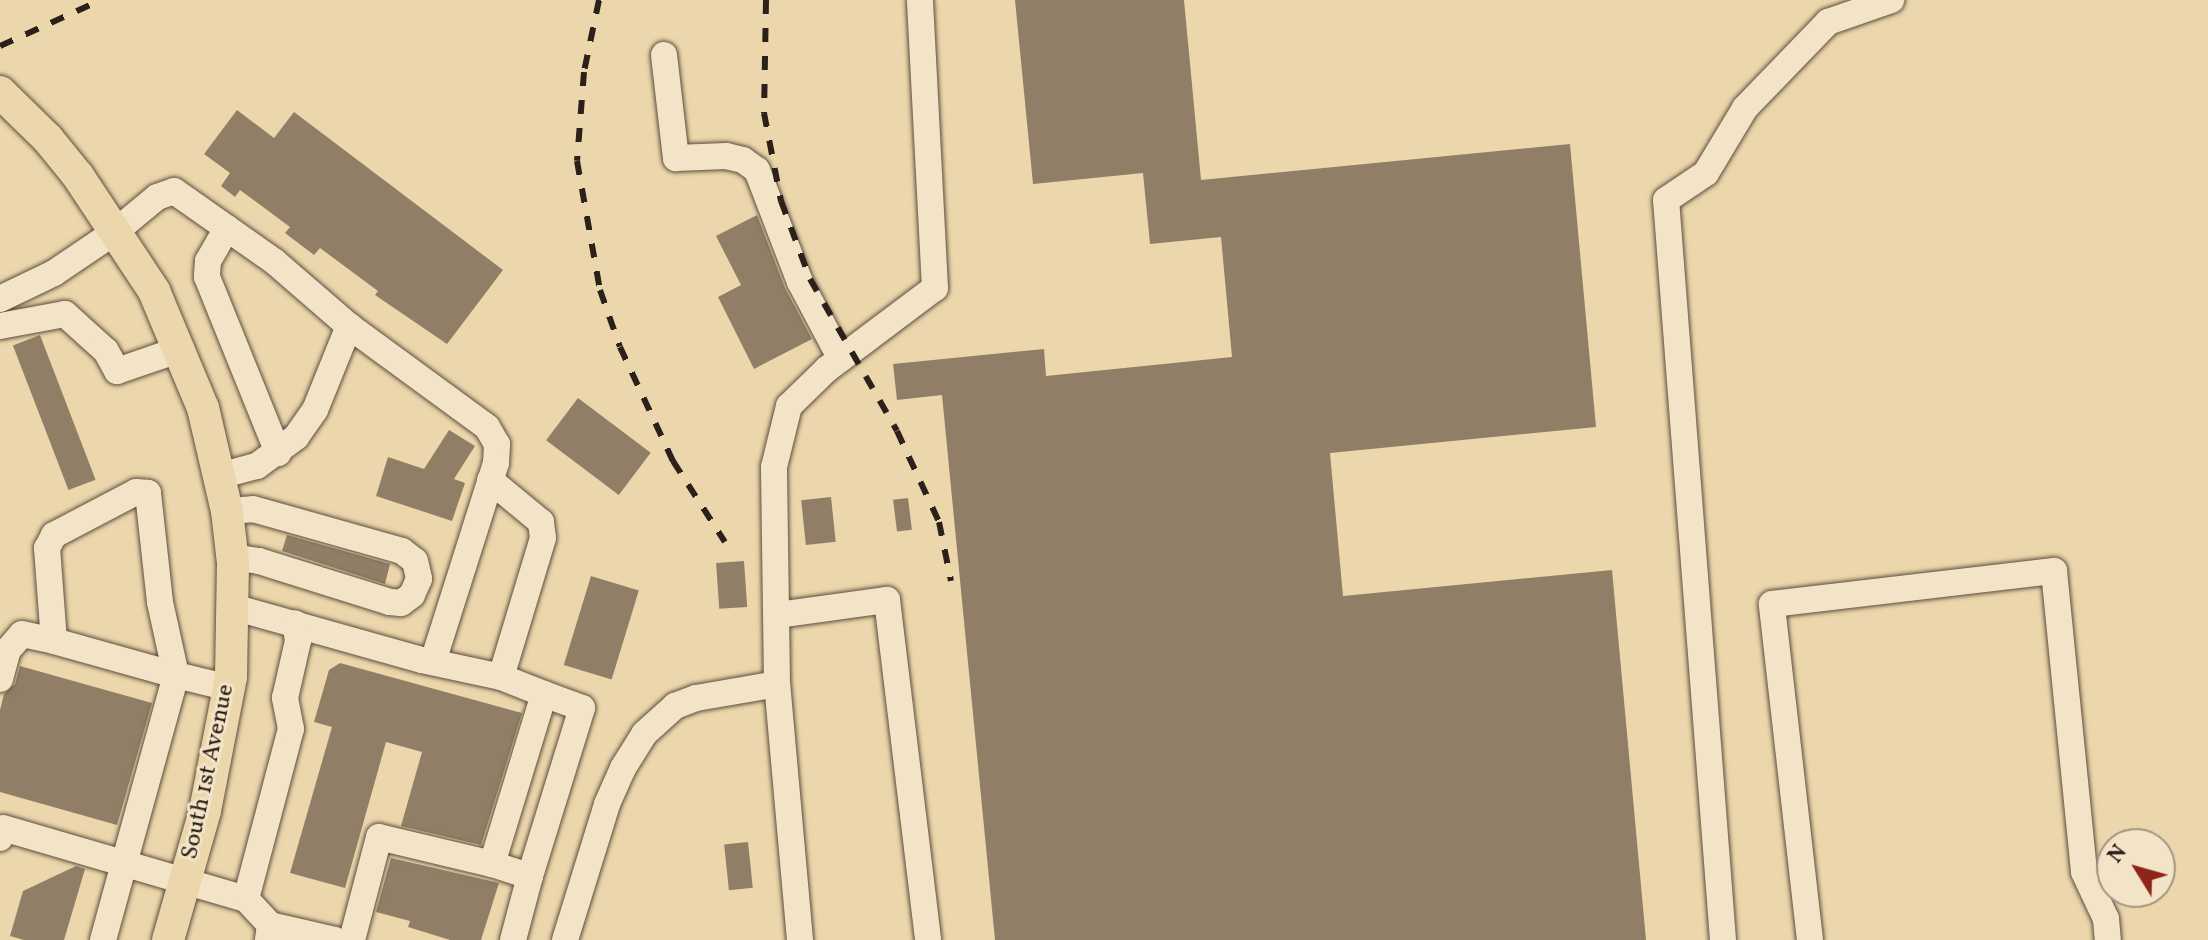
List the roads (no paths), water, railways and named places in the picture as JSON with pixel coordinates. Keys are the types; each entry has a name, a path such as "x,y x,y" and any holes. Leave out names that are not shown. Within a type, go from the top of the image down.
{"main road":[{"name":"South 1st Avenue","path":"0,92 48,139 116,231 154,291 181,349 203,408 227,511 233,607 229,688 218,758 168,940"}],"street":[{"path":"800,940 777,684 774,467 789,406 841,359 935,288 920,0"},
{"path":"1723,940 1666,200 1706,173 1745,108 1824,11 1891,0"},
{"path":"664,55 676,158 726,156 743,160 757,170 800,282 841,359"},
{"path":"0,299 54,273 116,231 157,197 174,191 275,262 349,326 487,427 497,444 496,463 433,662"},
{"path":"227,228 208,261 207,277 278,453"},
{"path":"0,326 65,314 106,351 117,371 181,349"},
{"path":"219,476 257,466 296,437 315,410 349,326"},
{"path":"490,480 541,522 543,538 501,677"},
{"path":"54,641 49,541 136,492 145,491 151,505 160,602 176,675 127,863 103,940"},
{"path":"227,511 253,509 402,551 415,561 419,579 412,595 401,603 390,602 259,561 232,557"},
{"path":"1810,940 1772,604 2054,571 2084,872 2106,919 2108,940"},
{"path":"777,615 887,600 928,940"},
{"path":"233,607 433,662 501,677 582,708 513,940"},
{"path":"246,899 291,729 285,698 298,641 295,623"},
{"path":"0,679 8,650 22,634 229,688"},
{"path":"565,940 607,804 623,768 644,734 675,706 696,698 777,684"},
{"path":"492,864 544,694"},
{"path":"1,831 185,879 246,899 269,932 335,940"},
{"path":"352,940 379,837 530,876"}],"railway":[{"path":"0,46 101,0"},
{"path":"599,0 584,72 577,161 600,290 620,347 673,461 725,542"},
{"path":"766,0 764,113 781,201 810,279 897,431 939,522 951,581"}]}
